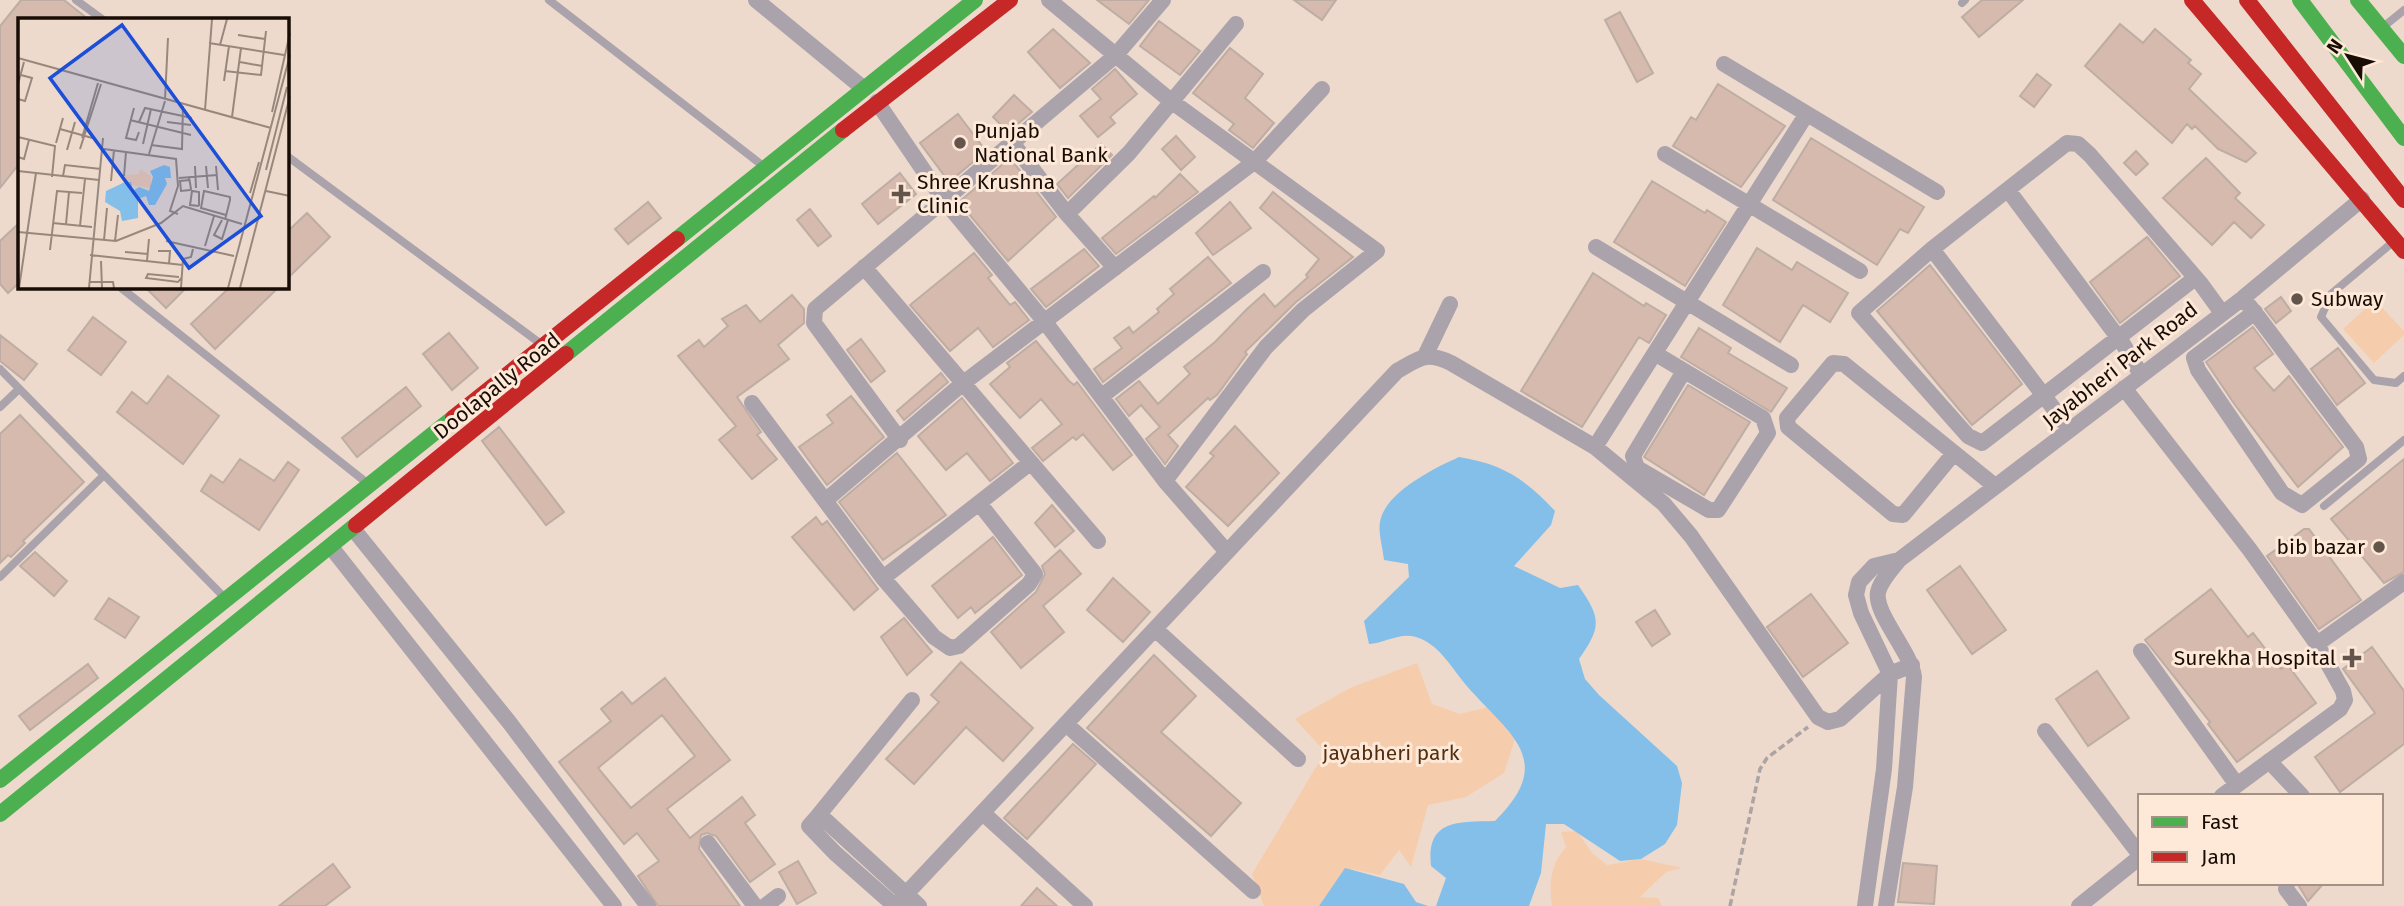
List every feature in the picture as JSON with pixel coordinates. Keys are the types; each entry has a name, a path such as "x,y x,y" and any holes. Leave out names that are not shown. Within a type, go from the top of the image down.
{"main road":[{"name":"Doolapally Road","path":"0,780 975,0"},
{"name":"Doolapally Road","path":"5,810 354,530 877,102 1010,0"},
{"path":"2192,0 2400,246"},
{"path":"2247,0 2404,200"},
{"path":"2300,0 2404,138"},
{"path":"2358,0 2383,27 2404,56"},
{"path":"170,643 187,662"}],"street":[{"path":"756,0 863,88"},
{"path":"1049,0 1171,101 1377,251 1303,310 1266,347 1166,481"},
{"path":"900,440 813,319 815,309 1115,56 1163,0"},
{"path":"1067,214 1129,153 1236,24"},
{"path":"1724,64 1937,192"},
{"path":"826,500 900,440 962,384 1254,162 1322,89"},
{"path":"877,102 943,199 1045,322 1166,481 1227,552"},
{"path":"1595,447 1806,115"},
{"path":"2194,279 1982,443 1974,441 1862,320 1859,313 1932,249 2067,143 2078,144 2194,279 2222,313"},
{"path":"1013,144 1067,214 1115,268"},
{"path":"1665,154 1860,271"},
{"path":"2008,190 2117,337 2140,373"},
{"name":"Jayabheri Park Road","path":"1912,665 1877,596 1899,560 2070,430 2140,373 2243,298 2362,199"},
{"path":"1596,247 1791,365"},
{"path":"1932,249 2070,430"},
{"path":"864,267 1098,541"},
{"path":"1102,397 1263,272"},
{"path":"2243,298 2255,312 2356,447 2358,459 2302,505 2282,493 2198,370 2194,358 2255,312"},
{"path":"1425,355 1450,304"},
{"path":"901,900 1396,371 1425,355 1435,356 1463,370 1595,447 1653,486 1709,510 1718,510 1768,433 1763,418 1656,354"},
{"path":"1954,453 1903,515 1893,514 1787,427 1787,418 1833,363 1844,364 1995,486"},
{"path":"1684,370 1633,456 1637,468 1691,536 1818,717 1828,722 1840,719 1890,674 1912,665 1905,787 1886,906"},
{"path":"2124,388 2250,550 2317,644 2343,691 2345,700 2340,709 2225,794"},
{"path":"752,403 883,578 934,637 950,648 958,646 1029,584 1035,574 979,503"},
{"path":"883,578 1030,463"},
{"path":"354,530 473,678 648,906"},
{"path":"331,547 614,906"},
{"name":"Jayabheri Park Road","path":"1865,906 1884,769 1890,674 1861,613 1856,595 1858,582 1874,566 1899,560"},
{"path":"2317,644 2404,582"},
{"path":"1155,629 1298,759"},
{"path":"2141,651 2237,785"},
{"path":"450,698 473,678"},
{"path":"912,700 817,817 810,830 901,900 919,906"},
{"path":"1066,724 1253,891"},
{"path":"2045,732 2138,853"},
{"path":"2269,761 2300,794"},
{"path":"984,814 1085,906"},
{"path":"708,844 755,906"},
{"path":"2079,906 2138,858"},
{"path":"590,876 613,860"},
{"path":"2288,885 2291,899 2298,906"}],"lane":[{"path":"76,0 101,18"},
{"path":"549,0 767,169"},
{"path":"2383,27 2404,10"},
{"path":"289,157 561,360"},
{"path":"2400,246 2331,294 2321,317 2374,380 2396,383 2404,376"},
{"path":"123,289 369,484"},
{"path":"0,369 226,599"},
{"path":"0,407 19,389"},
{"path":"2325,506 2404,440"},
{"path":"0,577 104,475"}],"path":[{"path":"1730,906 1760,769 1768,758 1803,732"}],"green space":[{"path":"2375,300 2404,331 2404,335 2374,363 2343,329"},
{"name":"jayabheri park","path":"1417,663 1432,704 1460,714 1488,707 1515,739 1504,773 1466,797 1428,805 1411,867 1399,850 1380,875 1351,869 1332,906 1264,906 1252,874 1325,752 1295,719 1352,687"},
{"path":"1577,831 1592,853 1607,865 1641,859 1682,868 1666,872 1640,897 1658,898 1662,906 1552,906 1552,875 1566,847 1561,832"}],"water":[{"path":"1459,457 1488,464 1512,475 1534,490 1555,511 1551,525 1514,566 1560,588 1578,585 1591,606 1596,622 1592,638 1579,659 1585,679 1677,766 1682,783 1677,825 1665,844 1641,859 1620,861 1564,824 1546,824 1541,873 1529,906 1436,906 1446,878 1431,866 1431,851 1439,831 1457,823 1495,821 1514,799 1523,780 1525,764 1520,748 1510,733 1438,651 1424,640 1410,636 1369,644 1364,621 1409,577 1408,564 1384,560 1380,522 1384,511 1412,482"},
{"path":"1345,868 1404,884 1416,902 1428,906 1319,906"}],"building":[{"path":"21,0 64,0 87,18 18,18 18,165 0,188 0,26"},
{"path":"1097,0 1149,0 1129,24"},
{"path":"1294,0 1336,0 1322,20"},
{"path":"1982,0 2023,0 1979,37 1962,17"},
{"path":"1620,12 1653,73 1637,82 1605,20"},
{"path":"1159,21 1200,51 1180,75 1140,46"},
{"path":"2120,24 2143,43 2155,29 2191,60 2188,63 2201,74 2189,89 2256,153 2246,162 2218,149 2195,126 2192,129 2187,124 2172,143 2085,66"},
{"path":"1053,29 1090,63 1060,88 1028,52"},
{"path":"1230,48 1263,74 1245,98 1274,123 1253,148 1229,130 1234,124 1193,93"},
{"path":"1115,69 1137,94 1110,117 1115,123 1098,137 1080,116 1101,99 1092,89"},
{"path":"2037,74 2051,85 2034,107 2020,96"},
{"path":"1718,84 1785,126 1741,187 1673,146 1691,117 1696,120"},
{"path":"1014,95 1032,112 1008,132 993,117"},
{"path":"958,114 986,151 949,182 920,143"},
{"path":"1176,136 1195,157 1181,170 1162,149"},
{"path":"1811,138 1924,207 1908,233 1900,229 1877,265 1773,200"},
{"path":"1101,144 1112,155 1068,198 1057,184"},
{"path":"2136,151 2148,164 2136,175 2124,163"},
{"path":"1010,158 1056,217 1008,261 959,202"},
{"path":"2206,158 2240,193 2235,198 2264,225 2251,238 2234,222 2212,245 2163,198"},
{"path":"900,173 916,194 878,224 862,204"},
{"path":"1180,174 1198,192 1116,254 1102,238 1154,196 1155,198"},
{"path":"1652,181 1705,213 1707,210 1726,222 1685,286 1614,242"},
{"path":"1273,192 1353,257 1296,302 1245,352 1247,354 1217,395 1210,400 1208,398 1168,435 1178,446 1165,464 1146,439 1160,427 1141,405 1129,416 1116,399 1139,381 1158,404 1190,374 1184,367 1215,342 1264,294 1275,307 1308,277 1306,275 1319,259 1260,208"},
{"path":"648,202 661,218 628,244 615,229"},
{"path":"1230,202 1251,228 1213,255 1196,233"},
{"path":"810,209 831,236 818,246 797,220"},
{"path":"307,213 330,237 289,277 289,230"},
{"path":"18,224 18,284 8,293 0,284 0,241"},
{"path":"2147,237 2180,276 2120,323 2090,282"},
{"path":"1757,248 1792,270 1797,262 1848,293 1830,322 1803,305 1780,342 1723,305"},
{"path":"1084,249 1099,266 1046,307 1031,289"},
{"path":"974,253 992,275 988,278 1010,305 1015,302 1029,320 993,347 978,328 950,351 910,305"},
{"path":"1208,257 1231,283 1103,382 1094,369 1122,348 1114,338 1129,327 1133,333 1159,312 1157,309 1174,294 1170,289"},
{"path":"1930,265 2022,384 1972,425 1877,311"},
{"path":"1593,273 1644,306 1646,303 1666,315 1649,343 1639,337 1582,427 1521,391"},
{"path":"147,289 185,289 166,308"},
{"path":"228,289 277,289 215,349 191,324"},
{"path":"792,295 804,309 804,323 778,345 789,359 737,397 761,432 757,435 777,459 752,479 719,440 736,426 678,356 699,340 704,347 728,326 722,319 746,305 760,322"},
{"path":"2281,297 2291,311 2276,323 2265,309"},
{"path":"93,317 126,342 101,375 68,350"},
{"path":"2253,327 2273,354 2254,368 2274,391 2289,376 2343,447 2298,487 2235,405 2206,362"},
{"path":"1699,328 1731,348 1728,353 1787,388 1771,412 1681,357"},
{"path":"449,333 478,368 452,390 423,354"},
{"path":"0,335 37,364 24,380 0,361"},
{"path":"861,339 885,371 871,382 847,350"},
{"path":"1036,341 1069,381 1074,385 1077,382 1132,455 1113,470 1083,434 1076,440 1073,437 1043,461 1032,448 1062,424 1041,399 1020,418 990,384 1010,367 1007,363"},
{"path":"2338,348 2365,383 2337,405 2311,369"},
{"path":"941,373 948,382 904,420 897,411"},
{"path":"168,376 219,416 183,464 117,412 132,392 147,404"},
{"path":"1688,385 1750,422 1704,495 1644,457"},
{"path":"406,387 421,406 357,457 342,438"},
{"path":"851,396 884,437 827,485 799,447 833,423 827,415"},
{"path":"962,398 1013,463 990,481 967,453 946,470 918,436"},
{"path":"20,415 84,482 23,541 25,543 11,557 8,555 0,563 0,434"},
{"path":"1235,426 1279,473 1228,526 1186,487 1214,456 1210,453"},
{"path":"499,427 564,512 546,525 482,441"},
{"path":"897,453 946,515 883,560 839,502"},
{"path":"240,459 274,481 288,462 299,470 259,530 201,491 211,475 223,483"},
{"name":"bib bazar","path":"2404,459 2404,572 2384,583 2331,519"},
{"path":"1052,505 1074,531 1055,547 1035,523"},
{"path":"816,517 822,525 827,521 878,589 854,610 792,537"},
{"path":"2304,529 2309,529 2361,600 2319,629 2267,556"},
{"path":"993,537 1022,575 975,613 971,607 958,618 932,586"},
{"path":"1060,550 1081,574 1043,606 1064,632 1021,668 991,632 1036,592 1045,574 1042,566"},
{"path":"35,552 67,581 54,596 20,566"},
{"path":"1960,566 2006,630 1972,654 1927,590"},
{"path":"1113,578 1150,612 1123,642 1087,610"},
{"path":"2211,589 2248,637 2253,633 2281,669 2287,664 2316,703 2237,762 2208,724 2210,722 2145,640"},
{"path":"1811,594 1848,643 1803,677 1767,627"},
{"path":"109,598 139,617 125,638 95,619"},
{"path":"1655,610 1670,634 1652,646 1636,622"},
{"path":"904,618 932,652 907,675 881,637"},
{"path":"2372,647 2404,691 2404,744 2340,792 2315,757 2375,713 2343,669"},
{"path":"1154,655 1196,696 1161,732 1241,803 1211,836 1087,728"},
{"path":"961,662 1033,728 1003,761 966,727 914,784 886,759 939,702 931,695"},
{"path":"88,664 98,678 30,730 19,716"},
{"path":"2097,671 2129,718 2088,746 2056,699"},
{"path":"665,678 730,760 667,809 690,838 742,797 755,815 745,823 775,864 750,882 716,836 707,833 701,835 699,849 740,906 658,906 638,876 659,861 637,833 624,844 559,762 611,721 601,709 622,692 632,704","holes":["662,715 695,756 631,808 598,768"]},
{"path":"1073,744 1096,764 1027,839 1004,818"},
{"path":"798,861 816,893 797,904 779,872"},
{"path":"1903,863 1937,866 1934,904 1898,902"},
{"path":"333,864 350,887 325,906 279,906"},
{"path":"2298,885 2322,885 2308,901"},
{"path":"1037,888 1057,906 1021,906"}],"traffic: fast":[{"path":"677,239 975,0"},
{"path":"2300,0 2404,138"},
{"path":"2358,0 2404,56"},
{"path":"566,354 843,130"},
{"path":"0,780 453,418"},
{"path":"0,814 356,525"}],"traffic: jam":[{"path":"843,130 1010,0"},
{"path":"2192,0 2404,251"},
{"path":"2247,0 2404,200"},
{"path":"453,418 677,239"},
{"path":"356,525 566,354"}],"place":[{"name":"Punjab National Bank","path":"960,143"},
{"name":"Shree Krushna Clinic","path":"901,194"},
{"name":"Subway","path":"2297,299"},
{"name":"bib bazar","path":"2379,547"},
{"name":"Surekha Hospital","path":"2352,658"}]}
